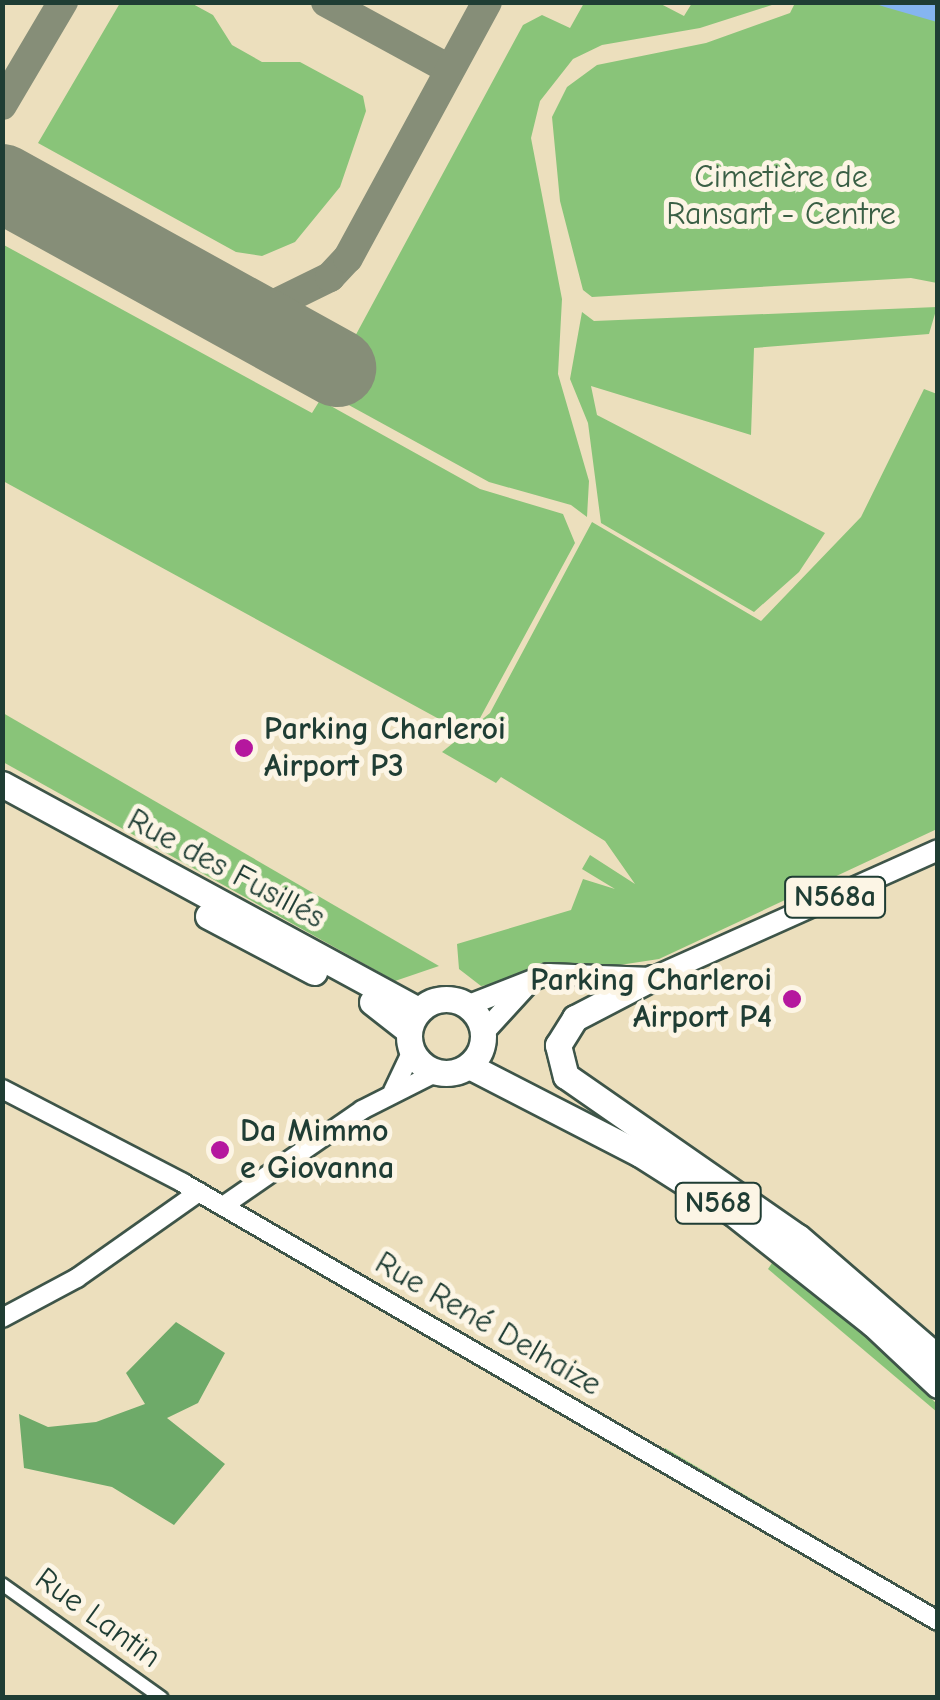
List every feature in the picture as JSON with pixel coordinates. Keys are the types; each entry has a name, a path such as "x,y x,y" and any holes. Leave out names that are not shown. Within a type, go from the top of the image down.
{"highway":[{"name":"Rue des Fusillés","path":"2,784 413,1031"},
{"name":"Rue des Fusillés","path":"2,802 387,1010 413,1031"},
{"path":"647,1132 569,1079 558,1045 576,1018 652,978"},
{"path":"438,999 469,1005 478,1049 437,1072 413,1031 438,999"},
{"name":"N568","path":"478,1049 647,1132 798,1237 938,1358"},
{"name":"N568","path":"478,1049 719,1204 873,1324 938,1385"}],"main road":[{"name":"N568a","path":"469,1005 532,980 568,972 652,978 938,850"},
{"path":"478,1049 532,980"}],"street":[{"path":"390,1095 413,1031"},
{"path":"223,1206 390,1095 437,1072"},
{"name":"Rue René Delhaize","path":"2,1089 223,1206 938,1620"},
{"path":"2,1318 77,1278 198,1192"},
{"name":"Rue Lantin","path":"2,1584 162,1698"}],"green space":[{"path":"120,3 191,3 213,15 232,45 262,62 300,62 363,96 366,111 340,187 295,242 262,256 236,252 38,143"},
{"path":"584,3 659,3 684,16 692,3 778,3 700,28 602,45 573,59 540,101 531,138 562,299 558,374 589,481 587,517 571,505 489,482 325,392 523,25 542,15 570,28"},
{"name":"Cimetière de Ransart - Centre","path":"795,3 937,3 937,283 911,278 592,297 583,290 560,201 552,117 567,87 597,65 706,43 790,13"},
{"path":"2,244 312,413 320,400 480,489 563,514 575,543 479,720 465,728 450,725 3,481"},
{"path":"937,307 929,334 754,348 751,435 591,386 597,415 825,533 799,572 754,612 601,523 588,423 570,379 582,312 594,321"},
{"path":"924,389 937,394 937,829 659,959 481,986 459,969 457,944 571,910 583,879 615,889 582,869 590,855 635,884 605,841 501,777 496,783 442,752 490,713 592,522 761,621 861,517"},
{"path":"3,713 439,966 395,981 3,762"},
{"path":"774,1260 875,1345 937,1404 937,1412 768,1269"},
{"path":"176,1322 225,1353 198,1403 167,1418 225,1464 174,1525 112,1487 24,1468 19,1414 48,1427 96,1422 145,1404 126,1373"},
{"path":"665,1448 937,1608 937,1615 661,1454"}],"water":[{"path":"873,3 937,3 937,22 885,7"}],"taxiway":[{"path":"2,105 63,2"},
{"path":"326,2 449,69"},
{"path":"202,292 230,303 277,303 330,277 348,258 487,2"}],"runway":[{"path":"2,183 337,368"}],"place":[{"name":"Parking Charleroi Airport P3","path":"244,748"},
{"name":"Parking Charleroi Airport P4","path":"792,999"},
{"name":"Da Mimmo e Giovanna","path":"220,1150"}]}
